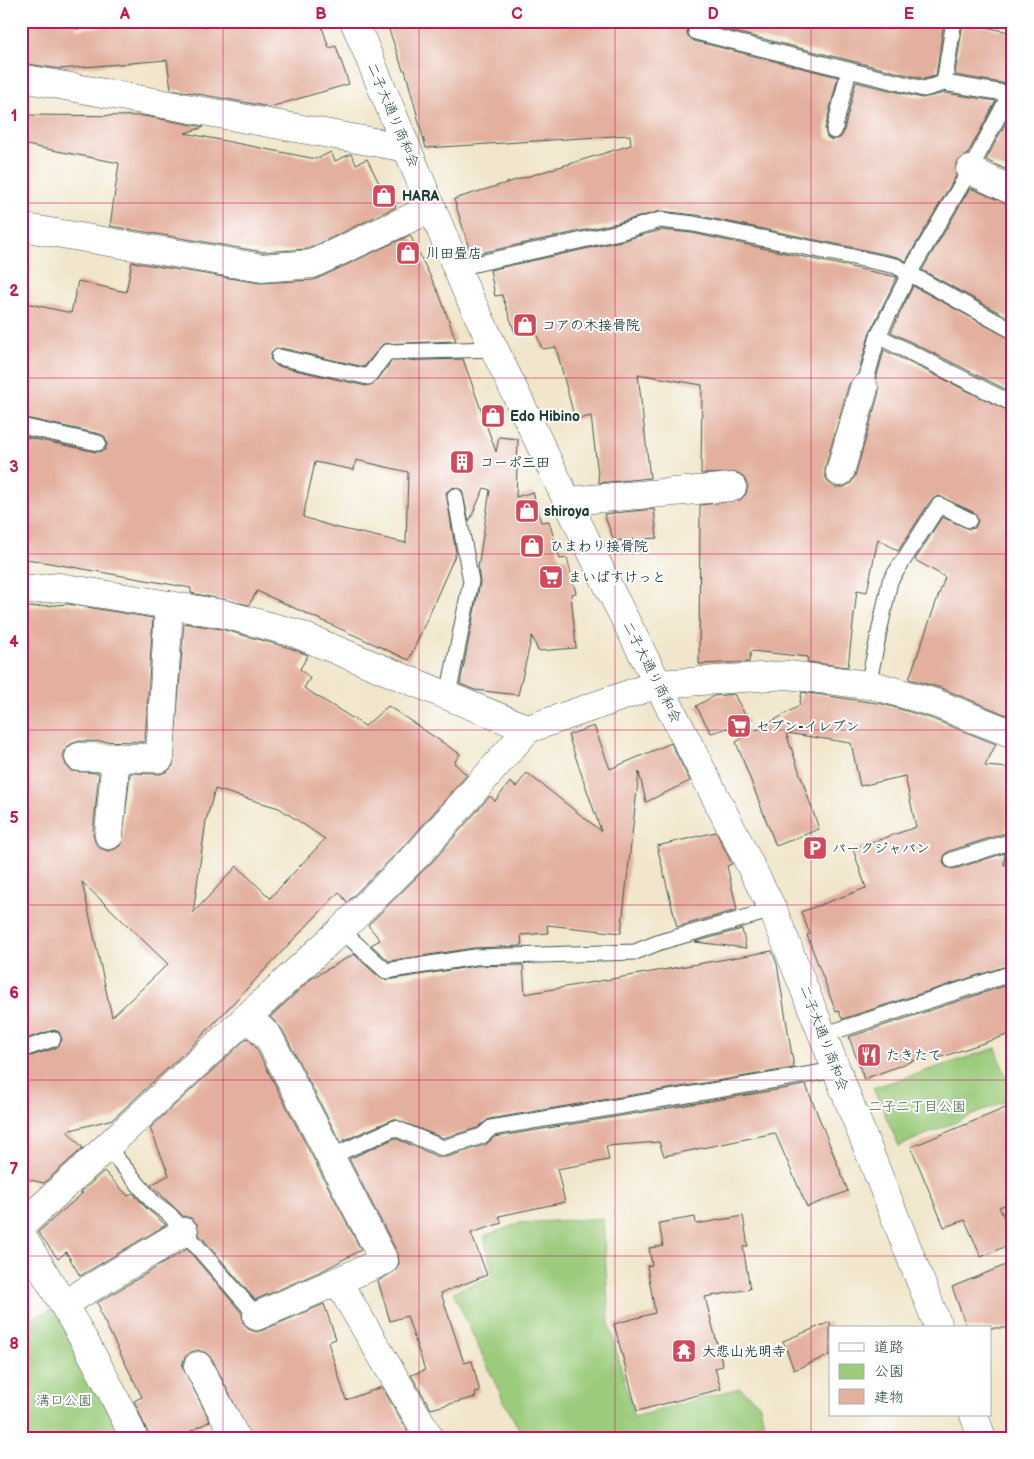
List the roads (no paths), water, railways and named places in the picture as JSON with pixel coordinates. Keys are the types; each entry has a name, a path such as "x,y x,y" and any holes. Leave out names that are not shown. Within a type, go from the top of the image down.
{"street":[{"name":"二子大通り商和会","path":"354,21 457,268 495,349 658,684 773,910 938,1326"},
{"path":"21,78 407,148"},
{"path":"970,170 1013,190"},
{"path":"21,228 262,268 312,264 432,208"},
{"path":"840,472 864,388"},
{"path":"568,501 732,487"},
{"path":"21,591 59,587 224,614 295,633 528,729"},
{"path":"80,757 160,758 169,605"},
{"path":"21,1226 108,1148 342,930 420,852 528,729 658,684 788,675 868,685 935,703 1013,734"},
{"path":"109,836 116,757"},
{"path":"248,1018 268,1036 384,1261 257,1316"},
{"path":"64,1304 184,1232"},
{"path":"21,1235 64,1304 111,1388 134,1438"},
{"path":"338,1282 430,1438"},
{"path":"198,1366 236,1438"},
{"path":"974,1416 982,1438"}],"lane":[{"path":"698,21 696,32 924,89 944,83 1012,94 910,272 878,336 864,388"},
{"path":"944,83 954,21"},
{"path":"834,131 849,70"},
{"path":"457,268 619,232 660,220 694,224 896,266 910,272 1013,331"},
{"path":"878,336 1013,404"},
{"path":"279,356 368,377 387,352 495,349"},
{"path":"21,426 98,444"},
{"path":"448,695 471,581 455,496"},
{"path":"868,685 890,581 939,505 969,520"},
{"path":"952,860 1013,841"},
{"path":"342,930 386,971 475,957 635,952 660,942 773,910"},
{"path":"823,1036 1013,973"},
{"path":"21,1050 53,1039"},
{"path":"330,1157 395,1128 443,1148 482,1136 491,1128 836,1070"},
{"path":"108,1148 154,1202 169,1214 257,1316"}],"place":[{"name":"HARA","path":"384,196"},
{"name":"川田畳店","path":"408,253"},
{"name":"コアの木接骨院","path":"525,325"},
{"name":"Edo Hibino","path":"493,416"},
{"name":"コーポ三田","path":"462,462"},
{"name":"shiroya","path":"527,511"},
{"name":"ひまわり接骨院","path":"532,546"},
{"name":"まいばすけっと","path":"551,577"},
{"name":"セブン-イレブン","path":"739,726"},
{"name":"パークジャパン","path":"815,848"},
{"name":"たきたて","path":"869,1055"},
{"name":"大悲山光明寺","path":"684,1351"}],"park label":[{"name":"二子二丁目公園","path":"917,1106"},
{"name":"溝口公園","path":"64,1400"}]}
